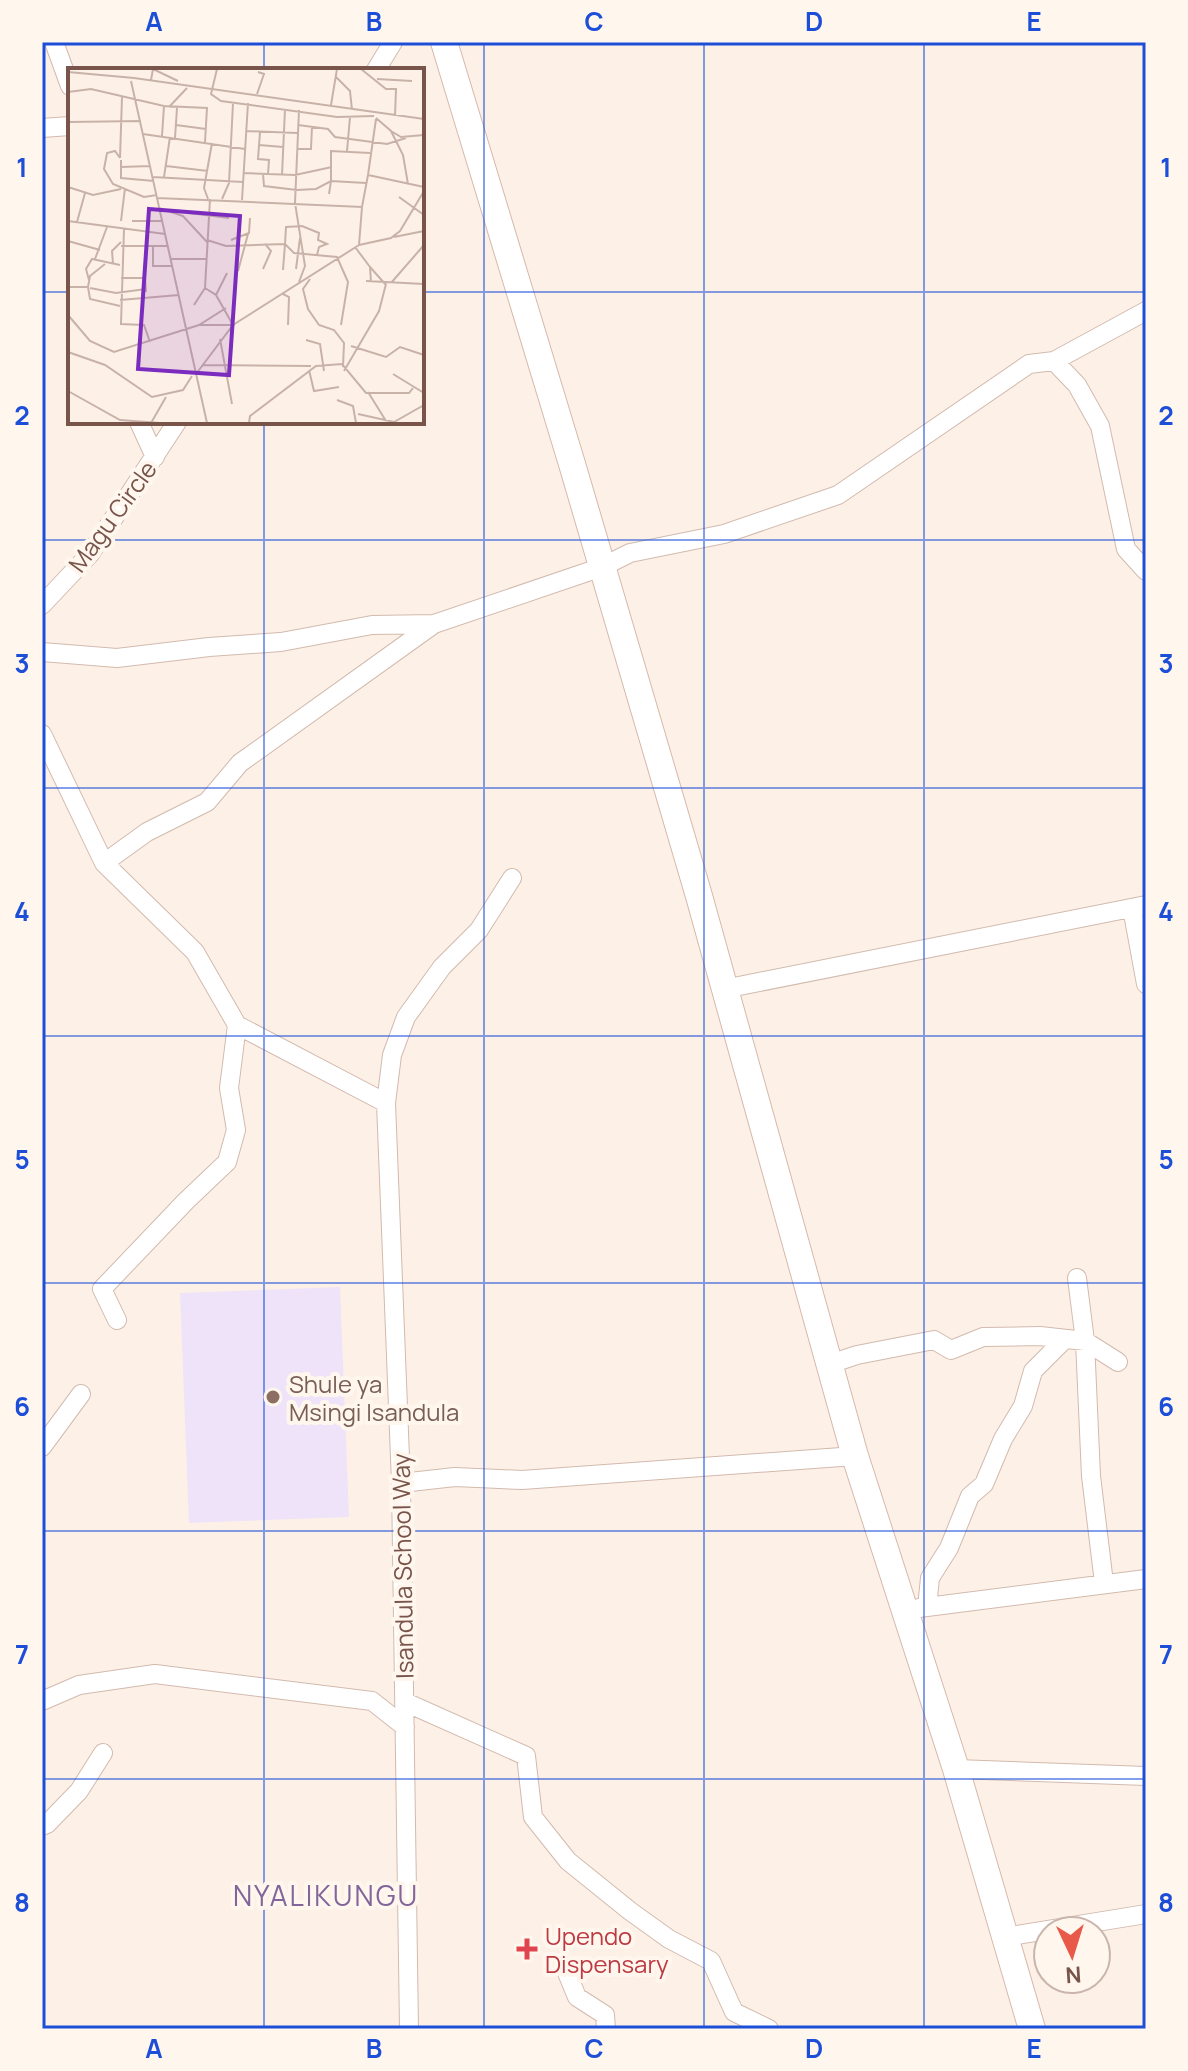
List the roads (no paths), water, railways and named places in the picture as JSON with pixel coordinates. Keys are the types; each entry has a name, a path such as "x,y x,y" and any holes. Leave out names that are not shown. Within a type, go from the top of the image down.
{"main road":[{"path":"444,42 602,567 855,1456 916,1608 956,1769 1032,2029"}],"street":[{"path":"54,42 68,80"},
{"path":"377,68 393,42"},
{"path":"42,128 68,126"},
{"path":"104,863 147,832 207,802 240,763 434,624 602,567 630,553 724,534 838,495 1029,364 1054,361 1146,311"},
{"path":"1054,361 1077,385 1100,426 1126,549 1146,571"},
{"path":"140,424 155,457"},
{"name":"Magu Circle","path":"42,605 90,554 176,424"},
{"path":"42,652 117,658 281,642 372,625 434,624"},
{"path":"42,734 104,863 195,952 237,1025 386,1103"},
{"name":"Isandula School Way","path":"409,2029 401,1483 386,1103 392,1055 406,1017 442,967 479,930 512,878"},
{"path":"724,989 1139,907 1146,984"},
{"path":"117,1320 102,1289 227,1162 236,1130 229,1088 237,1025"},
{"path":"1077,1278 1085,1341 1091,1476 1104,1583"},
{"path":"830,1364 857,1355 934,1340 951,1350 983,1337 1040,1336 1085,1341 1118,1362"},
{"path":"916,1608 949,1548 970,1496 984,1484 1003,1439 1023,1406 1033,1371 1065,1339"},
{"path":"42,1447 81,1394"},
{"path":"401,1483 455,1477 522,1480 855,1456"},
{"path":"916,1608 1146,1579"},
{"path":"42,1701 79,1685 155,1674 372,1701 405,1727"},
{"path":"405,1702 526,1756 533,1817 568,1861 643,1921 711,1961 734,2012 769,2029"},
{"path":"42,1826 79,1791 103,1753"},
{"path":"956,1769 1146,1776"},
{"path":"1005,1937 1146,1914"},
{"path":"565,1968 577,1997 605,2015 606,2029"}],"place":[{"name":"Shule ya Msingi Isandula","path":"273,1397"},
{"name":"Upendo Dispensary","path":"527,1949"}],"district":[{"name":"NYALIKUNGU","path":"326,1895"}]}
